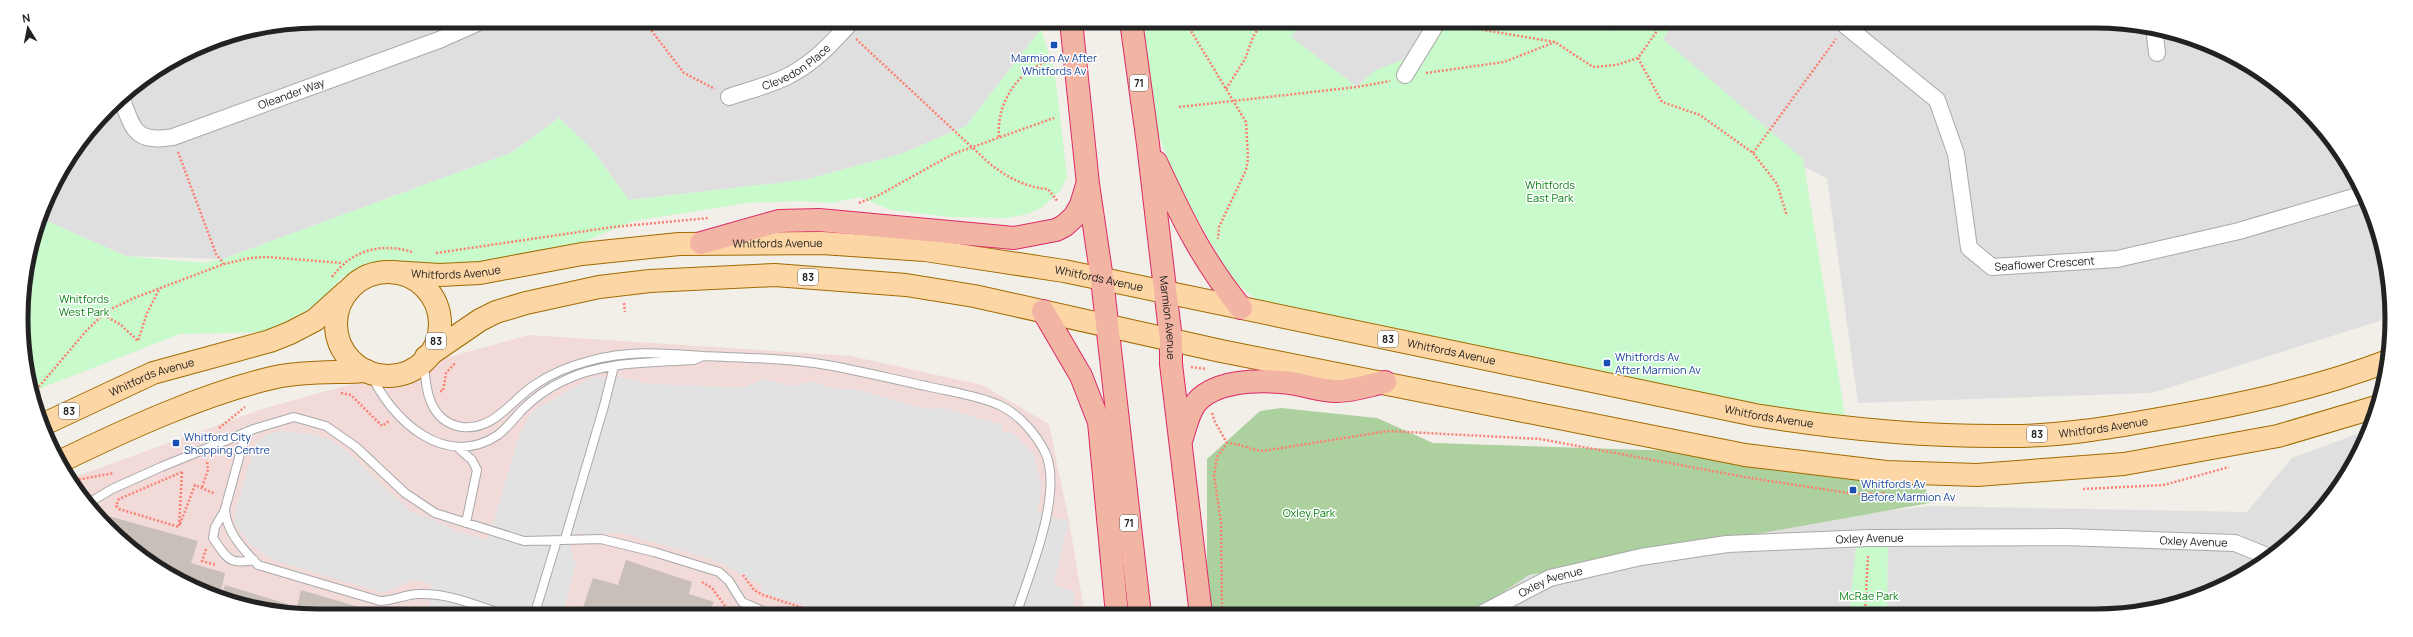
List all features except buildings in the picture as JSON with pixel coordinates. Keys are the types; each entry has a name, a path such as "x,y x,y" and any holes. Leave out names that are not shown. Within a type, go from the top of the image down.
{"highway":[{"name":"71","path":"1072,28 1088,184 1108,327 1139,609"},
{"name":"Marmion Avenue","path":"1131,28 1148,144 1166,294 1171,340 1171,364 1200,609"},
{"path":"1148,144 1188,230 1207,262 1241,308"},
{"path":"701,243 779,221 820,220 1014,238 1056,230 1064,226 1074,217 1081,205 1088,184"},
{"path":"1043,311 1081,376 1099,422 1117,609"},
{"path":"1180,445 1189,414 1196,403 1208,392 1217,389 1247,382 1281,382 1336,391 1385,382"}],"main road":[{"name":"Whitfords Avenue","path":"391,272 440,275 480,273 617,249 701,243 814,242 891,247 990,259 1102,279 1166,294 1241,308 1756,415 1835,428 1936,435 2014,436 2140,422 2224,408 2295,391 2382,363"},
{"name":"83","path":"368,372 356,365 345,353 338,338 336,322 339,306 337,287 366,277 391,272 406,275 419,282 429,293 437,306 439,320 438,335 433,349 425,359"},
{"name":"83","path":"65,460 177,410 256,382 301,374 368,372 384,375 398,374 412,370 467,328 496,312 511,308 599,287 674,279 775,275 906,285 974,296 1171,340 1745,455 1879,471 1977,474 2124,464 2278,436 2371,408"},
{"name":"Whitfords Avenue","path":"47,423 153,373 270,341 290,333 315,320 337,287"}],"street":[{"name":"Oleander Way","path":"123,103 133,130 141,136 152,139 173,137 439,40 466,28"},
{"name":"Clevedon Place","path":"729,97 788,76 802,68 816,58 845,28"},
{"path":"1405,75 1440,28"},
{"name":"Seaflower Crescent","path":"1852,28 1937,100 1956,154 1970,248 1992,267 2117,259 2239,231 2358,196"},
{"path":"2155,35 2156,53"},
{"name":"Oxley Avenue","path":"1491,609 1550,578 1641,558 1727,544 1869,538 2065,537 2235,542 2264,554"}],"lane":[{"path":"425,359 428,398 442,419 450,424 464,427 480,426 492,421 535,384 552,374 588,361 616,354 649,351 826,365 976,397 1001,406 1016,415 1045,453 1051,482 1049,508 1018,609"},
{"path":"457,448 477,444 497,435 534,398 562,381 592,370 614,366 694,360 703,356"},
{"path":"536,609 561,540 604,406 614,366"},
{"path":"368,372 379,392 414,430 425,438 457,448 472,460 477,470 466,523"},
{"path":"93,501 129,480 246,432 294,417 326,426 356,447 422,507 435,513 524,542 610,540 719,572 729,581 742,602 758,609"},
{"path":"246,432 226,508 216,527 213,538 228,558 237,563 254,560"},
{"path":"226,508 229,528 258,565 380,601 389,601 418,594 444,596 486,609"}],"path":[{"path":"649,28 684,73 729,97"},
{"path":"851,28 971,146 1000,172 1029,186 1048,189 1058,202"},
{"path":"1189,28 1226,89 1235,101 1246,122 1248,159 1242,180 1219,226 1217,234 1219,244"},
{"path":"1226,89 1245,59 1253,37 1259,28"},
{"path":"1473,28 1555,42 1593,67 1616,65 1638,58 1659,28"},
{"path":"1753,153 1842,28"},
{"path":"1638,58 1662,102 1700,115 1753,153 1777,184 1787,216"},
{"path":"999,138 998,126 1001,108 1012,87 1038,66 1055,60"},
{"path":"1178,107 1235,101"},
{"path":"857,203 879,196 941,160 971,146 999,138 1054,118"},
{"path":"173,137 216,254 224,264"},
{"path":"429,254 613,227 711,218"},
{"path":"37,389 64,356 104,315 134,298 224,264 267,257 342,263 362,252 376,248 401,248 416,253"},
{"path":"337,287 342,263"},
{"path":"104,315 121,325 138,341 147,313 161,287"},
{"path":"1191,367 1204,370"},
{"path":"1222,609 1222,522 1214,476 1215,466 1221,449 1227,443 1233,443"},
{"path":"77,480 121,470"},
{"path":"182,472 178,527 119,509 116,506 119,499 182,472"},
{"path":"178,527 195,485 215,492"},
{"path":"1865,609 1869,538"},
{"path":"741,573 754,590 763,595 806,609"},
{"path":"701,581 712,588 727,609"}],"shaded area":[{"path":"318,28 1041,28 966,126 901,154 804,180 629,200 591,148 559,118 511,153 223,259 126,256 45,220 67,173 77,157 100,127 127,100 142,88 173,67 190,58 225,43 243,38 281,30"},
{"path":"1293,28 1436,28 1407,58 1357,87 1287,37"},
{"path":"1603,28 2094,28 2132,30 2188,43 2240,67 2271,88 2300,113 2336,157 2355,190 2370,225 2383,281 2385,319 2152,393 1858,403 1827,178 1754,143"},
{"path":"529,335 851,356 982,385 1049,424 1069,521 1084,609 318,609 281,607 225,594 190,579 157,560 113,524 100,510 75,477 262,409"},
{"path":"593,377 621,377 648,384 745,387 764,379 792,386 811,381 837,389 855,389 926,409 945,408 1003,425 1001,430 1014,434 1033,453 1042,487 1037,513 1069,521 1054,584 1075,592 1073,605 1080,609 816,609 760,592 762,585 711,559 622,533 566,534 576,564 564,609 429,609 431,584 412,580 383,593 272,560 250,544 235,524 234,515 256,443 267,434 280,431 311,434 332,440 353,457 411,512 437,521 454,530 488,540 520,432 534,410"},
{"path":"2362,432 2346,464 2325,495 2300,524 2271,549 2240,570 2206,587 2170,599 2132,607 2094,609 1457,609 1523,559 1651,534 1932,506 2247,512 2292,458"}],"green space":[{"name":"Whitfords East Park","path":"1140,28 1297,28 1291,37 1357,87 1374,71 1407,58 1445,28 1606,28 1611,31 1613,28 1670,28 1663,39 1803,159 1849,440 1663,390 1266,307 1232,280 1174,178 1154,121"},
{"name":"Whitfords West Park","path":"1041,29 1055,74 1067,177 1060,191 1041,208 1027,214 1007,218 951,217 891,210 859,197 832,203 799,201 747,203 634,221 528,265 457,270 378,261 342,277 318,304 266,332 180,334 37,390 30,356 28,318 30,281 38,243 45,220 126,256 205,263 223,259 511,153 559,118 591,148 629,200 804,180 901,154 966,126"},
{"name":"Oxley Park","path":"1281,408 1377,418 1433,443 1678,451 1920,482 1935,502 1529,575 1478,609 1210,609 1207,577 1207,459 1260,411"},
{"name":"McRae Park","path":"1888,538 1887,609 1850,609 1856,547"}],"place":[{"name":"Marmion Av After Whitfords Av","path":"1054,45"},
{"name":"Whitfords Av After Marmion Av","path":"1607,363"},
{"name":"Whitford City Shopping Centre","path":"176,443"},
{"name":"Whitfords Av Before Marmion Av","path":"1853,490"}]}
